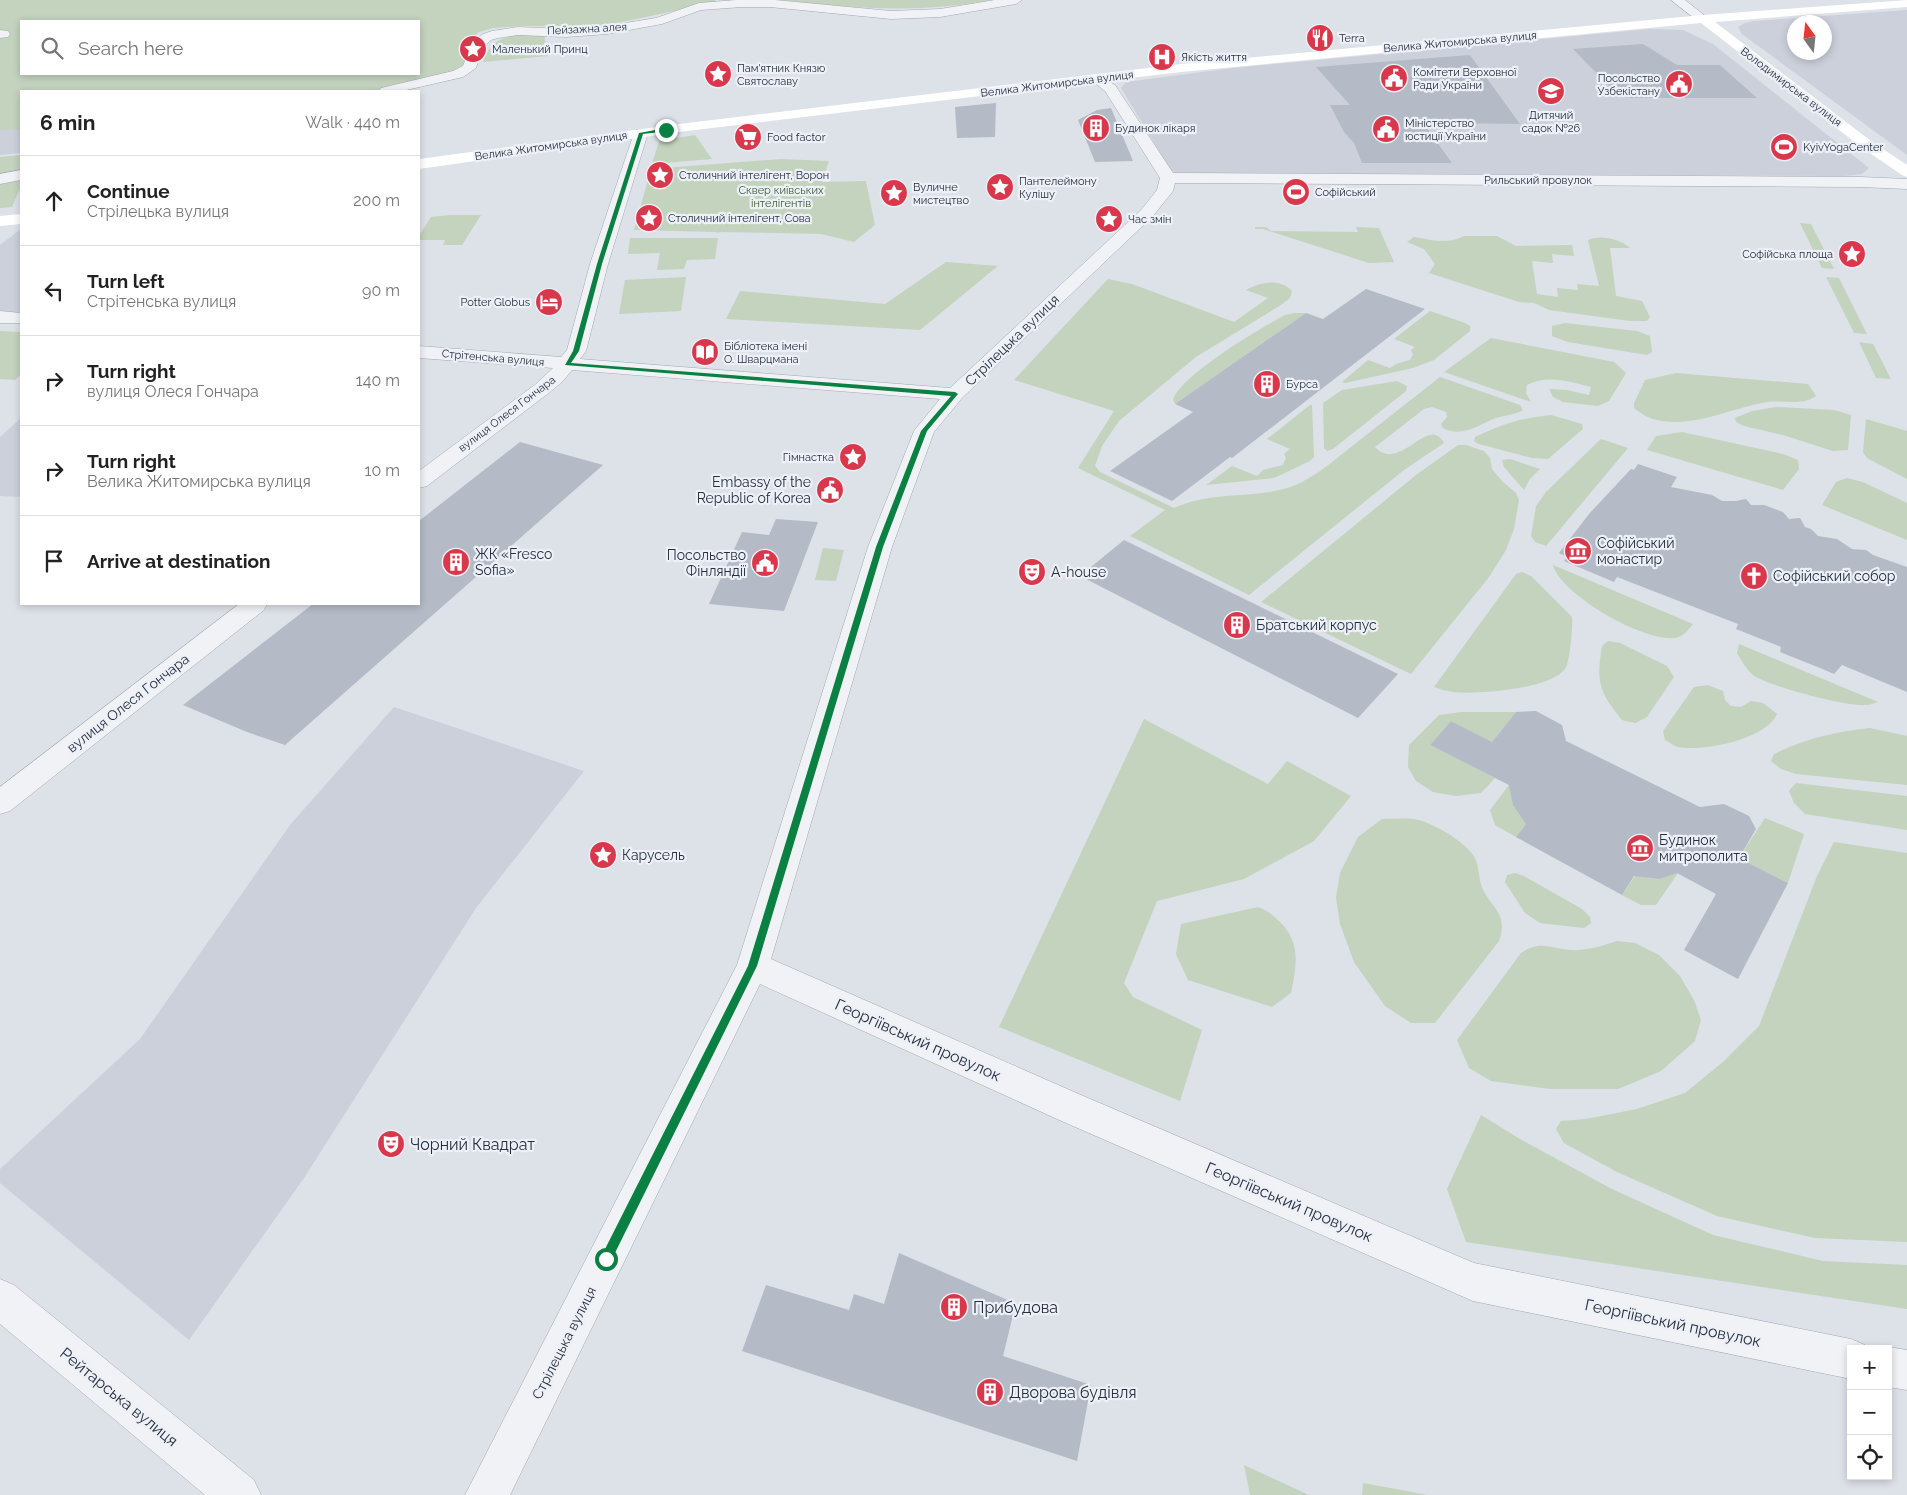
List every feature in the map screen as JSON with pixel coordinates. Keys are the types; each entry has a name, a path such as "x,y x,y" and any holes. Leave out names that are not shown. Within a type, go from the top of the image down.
{"main road":[{"name":"Велика Житомирська вулиця","path":"420,164 641,133 1208,65 1702,19 1907,4"},
{"name":"Володимирська вулиця","path":"1702,19 1866,144 1907,172"},
{"path":"0,222 20,219"}],"street":[{"name":"Пейзажна алея","path":"390,90 463,71 468,68 477,46 482,41 496,34 518,31 566,33 607,30 658,21 698,7 742,3 770,3 891,15 940,13 1016,0"},
{"name":"Володимирська вулиця","path":"1677,0 1702,19"},
{"path":"1098,79 1110,88 1168,178"},
{"name":"вулиця Олеся Гончара","path":"420,480 544,388 567,364 576,351 600,264 641,133"},
{"path":"0,179 20,175"},
{"name":"Рильський провулок","path":"1168,178 1851,182 1907,184"},
{"name":"Стрілецька вулиця","path":"487,1495 753,966 880,547 924,431 955,394 1147,213 1165,191 1168,178"},
{"path":"0,317 20,318"},
{"name":"Стрітенська вулиця","path":"420,352 955,394"},
{"name":"вулиця Олеся Гончара","path":"0,803 255,605"},
{"name":"Георгіївський провулок","path":"753,966 1060,1103 1473,1282 1847,1358"},
{"name":"Рейтарська вулиця","path":"0,1299 238,1495"},
{"path":"1892,1367 1907,1370"}],"shaded area":[{"path":"1907,10 1907,155 1742,34 1738,27 1745,23 1787,19 1787,60 1832,60 1832,15"},
{"path":"1650,29 1683,30 1713,44 1869,168 1862,174 1844,176 1176,173 1170,169 1121,88 1126,82 1233,68"},
{"path":"20,126 20,153 0,155 0,128"},
{"path":"20,230 20,315 0,314 0,245"},
{"path":"20,419 20,497 0,496 0,437"},
{"path":"394,707 584,771 476,908 304,1178 189,1340 0,1183 0,1169 140,1039 290,825"}],"green space":[{"path":"0,0 715,0 717,2 617,23 586,26 493,28 479,32 472,38 466,63 447,74 377,90 20,90 20,129 0,130"},
{"path":"780,0 991,0 937,7 886,8"},
{"path":"516,35 544,35 548,56 483,62 488,50 495,43"},
{"path":"695,135 712,159 652,164 659,141"},
{"path":"20,155 20,171 0,175 0,157"},
{"name":"Сквер київських інтелігентів","path":"781,159 829,161 822,182 866,181 875,225 854,242 821,234 634,230 651,169"},
{"path":"20,176 20,188 12,207 0,208 0,180"},
{"path":"481,215 462,245 443,245 445,240 420,240 420,234 431,217"},
{"path":"1800,223 1811,224 1834,269 1822,268"},
{"path":"1255,227 1266,227 1271,231 1358,232 1356,227 1379,228 1394,262 1369,263 1263,229 1255,229"},
{"path":"1464,236 1497,236 1516,246 1572,245 1574,256 1552,254 1553,263 1532,261 1537,294 1558,297 1557,288 1578,290 1577,284 1599,286 1588,240 1598,237 1610,238 1621,242 1630,248 1610,248 1616,296 1642,301 1650,317 1647,321 1630,321 1549,310 1534,303 1519,302 1429,273 1435,264 1424,249 1407,242 1414,237 1445,241"},
{"path":"630,238 718,238 715,259 687,260 684,269 657,270 660,253 628,254"},
{"path":"946,262 998,266 920,330 726,319 740,291 885,304"},
{"path":"686,277 681,311 619,314 625,280"},
{"path":"1826,277 1839,278 1867,334 1854,333"},
{"path":"1108,279 1132,284 1234,322 1268,298 1246,290 1264,283 1276,283 1292,291 1290,298 1281,305 1196,357 1119,421 1102,446 1095,466 1100,472 1174,508 1204,499 1279,490 1302,482 1326,467 1440,377 1520,405 1523,410 1457,432 1443,428 1441,424 1447,417 1446,412 1432,407 1424,409 1375,447 1384,453 1394,454 1430,435 1437,436 1444,443 1404,470 1249,595 1130,536 1165,510 1078,468 1114,411 1014,380"},
{"path":"1430,311 1465,323 1470,326 1470,331 1434,360 1413,368 1345,383 1342,382 1368,360 1390,368 1410,360 1413,355 1411,350 1415,347 1394,339"},
{"path":"1306,313 1175,404 1173,399 1180,389 1206,365 1273,322 1285,315"},
{"path":"1565,323 1637,331 1650,336 1652,352 1647,355 1568,342 1552,336 1552,326"},
{"path":"0,331 20,332 20,376 15,380 0,379"},
{"path":"1491,338 1614,362 1626,373 1609,401 1598,406 1563,402 1553,397 1549,389 1567,390 1589,395 1591,387 1575,383 1551,379 1527,385 1526,393 1531,402 1444,372"},
{"path":"1859,342 1873,344 1891,379 1876,378"},
{"path":"1676,373 1808,384 1816,396 1799,402 1767,402 1682,422 1664,421 1648,417 1634,408 1634,403 1645,380"},
{"path":"1397,381 1407,386 1406,391 1333,449 1327,451 1324,448 1323,403 1342,390"},
{"path":"1312,405 1314,457 1310,461 1274,478 1206,485 1232,466 1257,476 1263,470 1283,465 1286,458 1284,454 1290,449 1267,439"},
{"path":"1776,407 1834,410 1851,415 1848,450 1833,451 1786,436 1744,426 1736,422 1735,418 1752,411"},
{"path":"1551,415 1582,424 1583,429 1548,459 1532,458 1474,441 1475,437 1504,425 1529,418"},
{"path":"1866,419 1907,431 1907,479 1867,458 1863,452"},
{"path":"1682,432 1783,454 1798,460 1799,469 1783,490 1647,450 1656,436"},
{"path":"1601,439 1628,448 1546,546 1535,542 1531,536 1536,506 1546,492"},
{"path":"1458,445 1466,445 1484,451 1490,458 1492,469 1516,493 1519,500 1514,529 1506,550 1489,577 1411,674 1261,602 1416,475"},
{"path":"1510,459 1540,469 1530,479 1524,490 1504,467 1502,460"},
{"path":"1847,478 1863,482 1907,503 1907,540 1822,505 1836,482"},
{"path":"823,548 844,550 836,581 815,580"},
{"path":"1553,565 1693,624 1683,635 1675,638 1661,637 1625,625 1605,614 1571,590 1559,577"},
{"path":"1522,572 1531,576 1572,617 1571,642 1566,667 1559,675 1547,681 1514,689 1464,693 1450,692 1434,687 1516,574"},
{"path":"1608,641 1620,643 1667,666 1674,677 1647,717 1635,723 1622,720 1608,702 1601,686 1599,669 1602,646"},
{"path":"1739,644 1878,702 1866,705 1843,703 1790,690 1761,680 1753,675 1742,662 1737,653"},
{"path":"1708,685 1723,691 1725,700 1731,706 1741,707 1751,701 1763,703 1777,714 1771,723 1761,730 1733,742 1689,748 1678,747 1665,740 1663,731 1694,687"},
{"path":"1461,712 1516,712 1492,742 1451,721 1430,745 1495,778 1481,793 1456,796 1433,792 1416,781 1408,767 1409,745 1439,715"},
{"path":"1144,719 1268,784 1287,761 1351,796 1314,841 1244,879 1157,901 1124,983 1133,997 1202,1030 1180,1101 999,1027"},
{"path":"1870,728 1907,736 1907,785 1796,774 1781,769 1771,761 1774,754 1810,740"},
{"path":"1796,783 1907,796 1907,830 1805,814 1794,803 1789,791"},
{"path":"1509,785 1515,789 1529,820 1516,837 1495,825 1490,810"},
{"path":"1765,818 1804,834 1788,883 1739,858"},
{"path":"1382,819 1420,821 1438,828 1463,844 1474,856 1483,890 1501,919 1502,925 1499,941 1435,1023 1411,1023 1385,1006 1354,962 1340,924 1336,897 1340,873 1358,837"},
{"path":"1834,842 1907,853 1907,1242 1815,1238 1717,1216 1617,1172 1564,1143 1556,1129 1561,1121 1586,1119 1637,1109 1685,1093 1723,1062 1759,1026 1817,876"},
{"path":"1671,870 1678,873 1656,905 1641,905 1622,895 1637,873 1649,878 1659,879"},
{"path":"1515,873 1524,876 1582,909 1590,917 1591,923 1584,928 1540,923 1525,913 1505,882 1507,875"},
{"path":"1258,907 1274,916 1283,925 1293,941 1296,957 1291,993 1272,1007 1188,980 1176,954 1181,924"},
{"path":"1617,941 1635,943 1659,955 1680,976 1694,1000 1701,1020 1695,1041 1661,1071 1618,1089 1550,1089 1491,1081 1469,1068 1457,1040 1521,953 1539,946 1582,950"},
{"path":"1481,1115 1520,1139 1612,1189 1713,1235 1823,1261 1907,1265 1907,1309 1466,1242 1447,1189"},
{"path":"1244,1465 1309,1495 1250,1495"},
{"path":"1363,1483 1428,1495 1362,1495"}],"building":[{"path":"1643,44 1677,65 1720,65 1757,98 1627,98 1615,92 1573,49"},
{"path":"1470,55 1520,124 1453,123 1455,127 1426,127 1452,163 1362,163 1354,143 1344,132 1330,105 1350,105 1316,67"},
{"path":"996,103 995,137 957,138 955,107"},
{"path":"1111,108 1133,161 1095,162 1078,120 1097,110"},
{"name":"Бурса","path":"1366,289 1425,309 1232,458 1230,457 1172,501 1110,471 1193,412 1175,404 1306,313 1323,319"},
{"name":"ЖК «Fresco Sofia»","path":"520,442 603,465 285,745 247,732 183,705 312,605 420,605 420,520"},
{"name":"Софійський собор","path":"1638,464 1677,477 1671,487 1712,495 1722,501 1746,499 1751,505 1764,505 1783,512 1789,519 1800,518 1805,527 1811,529 1818,536 1837,539 1852,549 1866,550 1873,555 1907,567 1907,692 1842,665 1834,674 1780,652 1781,647 1736,629 1738,624 1617,577 1614,582 1564,561 1567,557 1559,553 1589,514"},
{"name":"Посольство Фінляндії","path":"776,519 818,522 784,611 709,604 742,532 769,535"},
{"name":"Братський корпус","path":"1124,540 1398,674 1358,718 1080,576"},
{"name":"Будинок митрополита","path":"1536,711 1562,725 1566,741 1700,807 1724,804 1749,816 1756,829 1739,858 1788,883 1738,979 1684,950 1716,894 1677,873 1659,879 1634,876 1622,895 1516,837 1526,824 1513,805 1509,785 1430,745 1451,721 1492,742 1516,712"},
{"path":"899,1253 1010,1301 1014,1311 1003,1356 1091,1385 1077,1461 742,1351 766,1285 849,1310 854,1294 884,1304"}],"place":[{"name":"Terra","path":"1320,38"},
{"name":"Маленький Принц","path":"473,49"},
{"name":"Якість життя","path":"1162,57"},
{"name":"Пам'ятник Князю Святославу","path":"718,74"},
{"name":"Комітети Верховної Ради України","path":"1394,78"},
{"name":"Посольство Узбекістану","path":"1679,84"},
{"name":"Дитячий садок №26","path":"1551,91"},
{"name":"Будинок лікаря","path":"1096,128"},
{"name":"Міністерство юстиції України","path":"1386,129"},
{"name":"Food factor","path":"748,137"},
{"name":"KyivYogaCenter","path":"1784,147"},
{"name":"Столичний інтелігент, Ворон","path":"660,175"},
{"name":"Пантелеймону Кулішу","path":"1000,187"},
{"name":"Софійський","path":"1296,192"},
{"name":"Вуличне мистецтво","path":"894,193"},
{"name":"Столичний інтелігент, Сова","path":"649,218"},
{"name":"Час змін","path":"1109,219"},
{"name":"Софійська площа","path":"1852,254"},
{"name":"Potter Globus","path":"549,302"},
{"name":"Бібліотека імені О. Шварцмана","path":"705,352"},
{"name":"Бурса","path":"1267,384"},
{"name":"Гімнастка","path":"853,457"},
{"name":"Embassy of the Republic of Korea","path":"830,490"},
{"name":"Софійський монастир","path":"1578,551"},
{"name":"ЖК «Fresco Sofia»","path":"456,562"},
{"name":"Посольство Фінляндії","path":"765,563"},
{"name":"A-house","path":"1032,572"},
{"name":"Софійський собор","path":"1754,576"},
{"name":"Братський корпус","path":"1237,625"},
{"name":"Будинок митрополита","path":"1640,848"},
{"name":"Карусель","path":"603,855"},
{"name":"Чорний Квадрат","path":"391,1144"},
{"name":"Прибудова","path":"954,1307"},
{"name":"Дворова будівля","path":"990,1392"}],"route":[{"path":"606,1259 753,966 880,547 924,431 955,394 567,364 576,351 600,264 641,133 666,130"}]}
